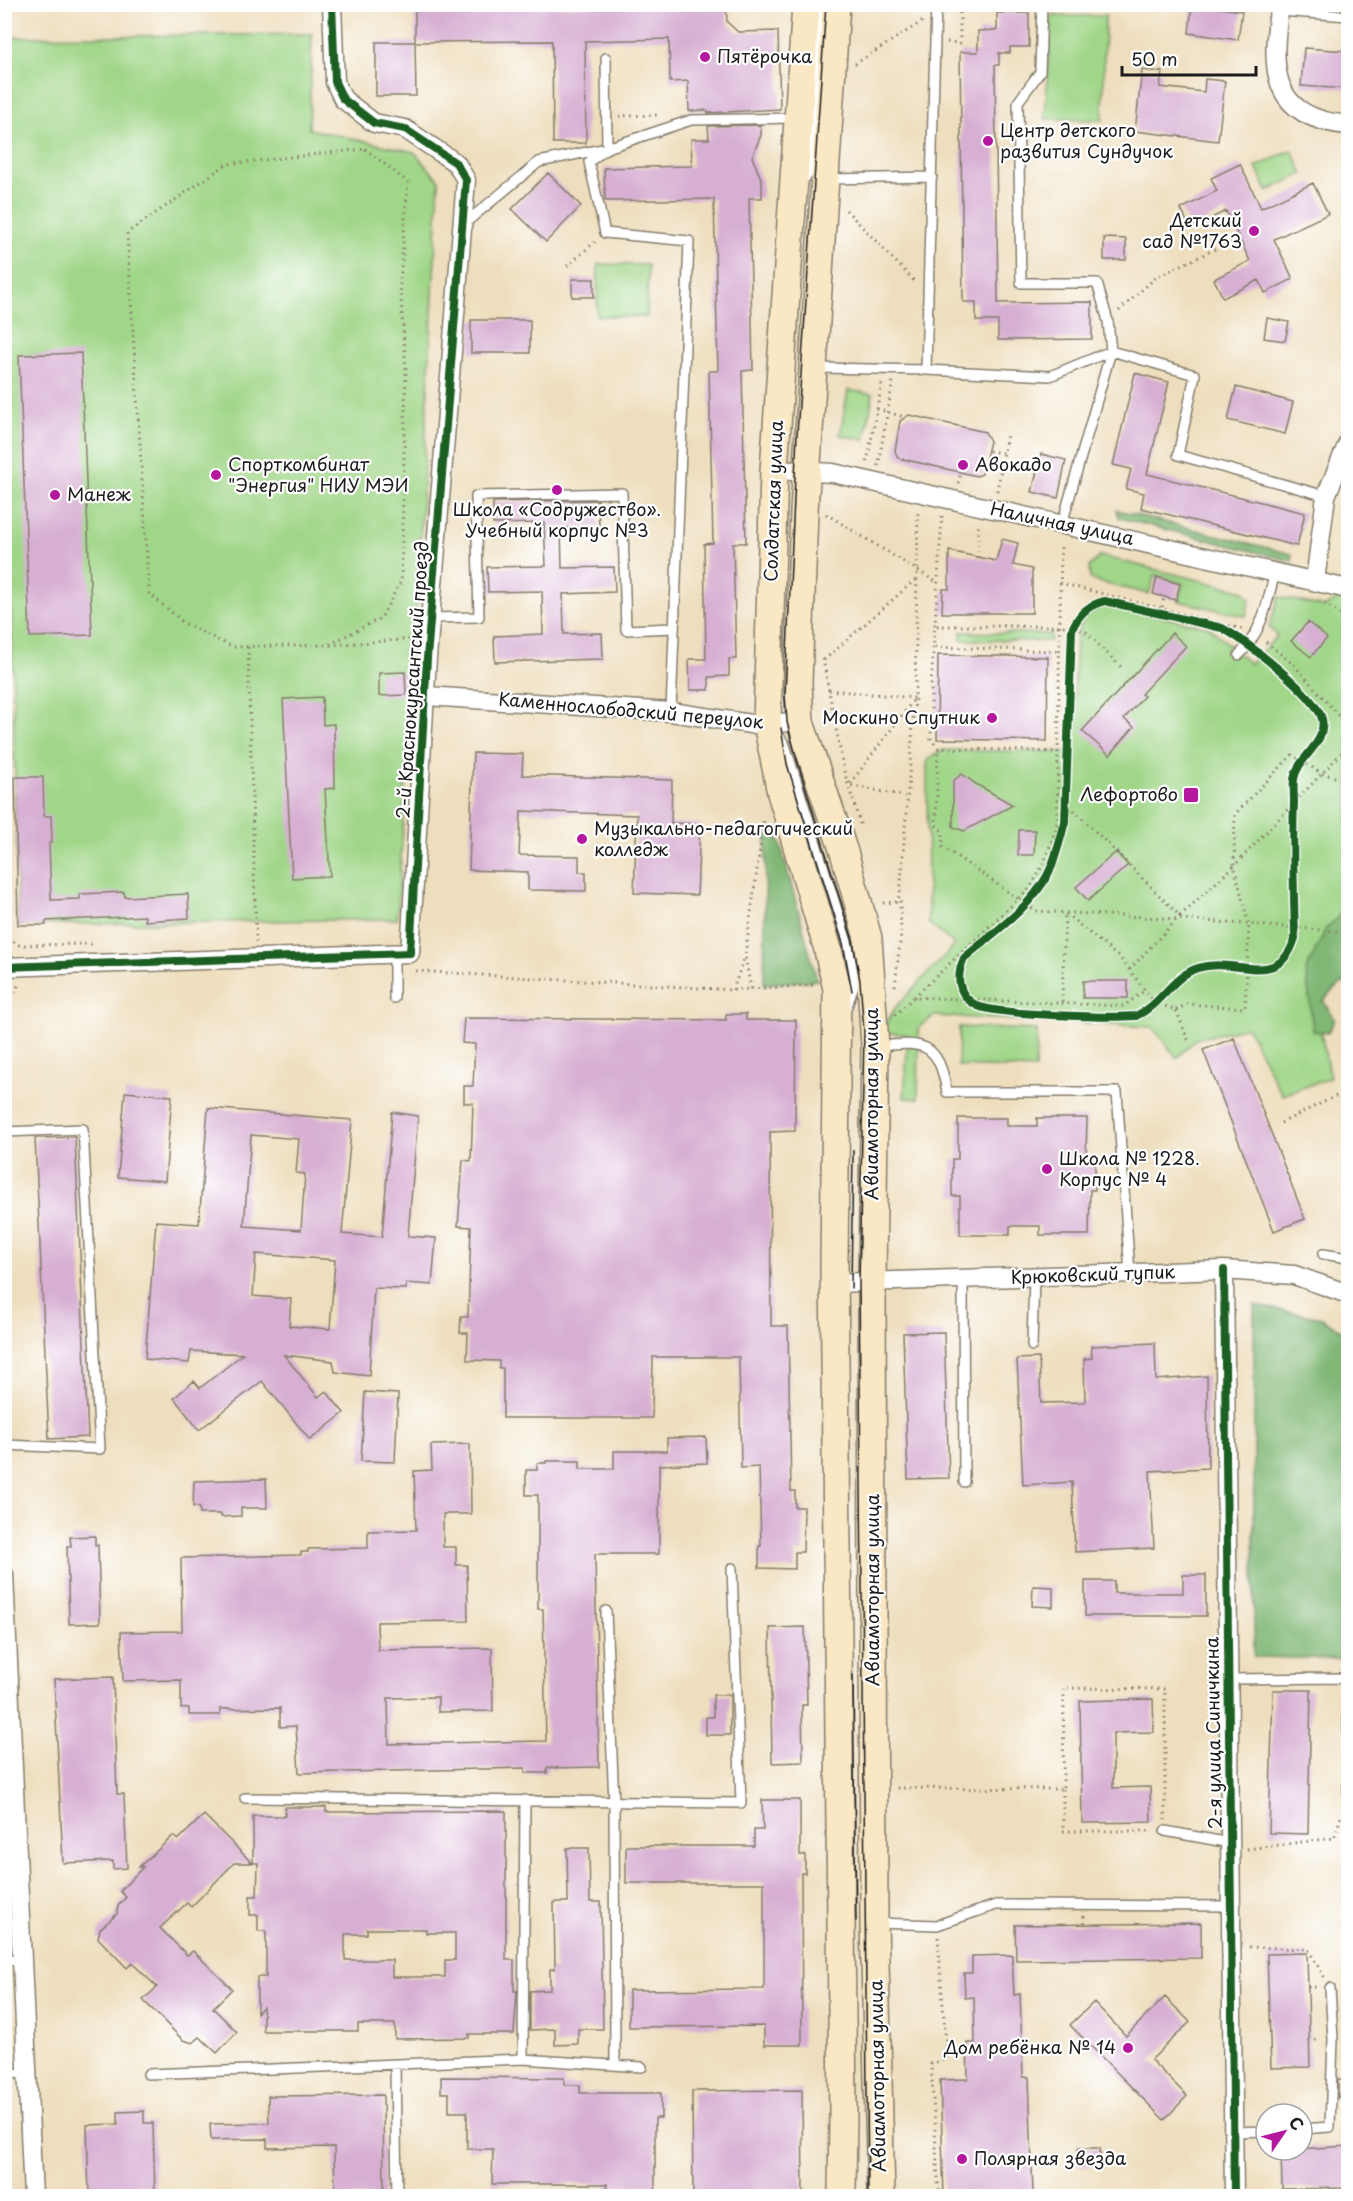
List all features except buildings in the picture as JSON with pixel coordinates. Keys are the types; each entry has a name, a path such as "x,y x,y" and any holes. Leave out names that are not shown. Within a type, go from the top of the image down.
{"main road":[{"name":"Солдатская улица","path":"806,4 774,470 767,723 781,793 824,935 827,987"},
{"name":"Солдатская улица","path":"836,4 827,179 807,471 798,683 800,722 844,852 868,938 871,983"},
{"name":"Авиамоторная улица","path":"871,983 875,1046 872,1282 874,1923 881,2196"},
{"name":"Авиамоторная улица","path":"827,987 837,1036 834,1283 842,2196"}],"street":[{"name":"2-й Краснокурсантский проезд","path":"332,4 335,82 343,99 374,123 405,129 456,163 466,180 430,618 410,953 394,954"},
{"path":"1280,8 1275,67 1282,95 1303,114 1331,124 1348,125"},
{"path":"1314,581 1326,496 1348,443"},
{"name":"Наличная улица","path":"774,470 833,473 1348,589"},
{"name":"Каменнослободский переулок","path":"427,696 671,712 751,724 800,722"},
{"path":"4,967 394,954"},
{"name":"Крюковский тупик","path":"834,1283 1224,1270 1294,1275 1348,1294"},
{"name":"2-я улица Синичкина","path":"1224,1270 1229,1678 1236,1846 1231,1906 1234,2196"},
{"path":"4,1575 14,1960 27,2073 33,2196"}],"lane":[{"path":"792,194 811,170 821,4"},
{"path":"1042,4 1040,72 1018,102 1021,282 1096,283 1108,321 1111,351 1062,524"},
{"path":"1280,8 1348,16"},
{"path":"926,370 936,9"},
{"path":"606,58 607,148"},
{"path":"462,226 539,162 607,148 691,120 798,118"},
{"path":"607,148 589,162 605,232 689,241 671,712"},
{"path":"827,179 932,177"},
{"path":"814,368 1050,376 1111,351 1195,375 1178,455 1326,496"},
{"path":"430,618 479,616 476,496 622,493 626,630 674,628"},
{"path":"1239,655 1249,645 1266,612 1275,572"},
{"path":"767,723 785,745 847,942 855,982 837,1036"},
{"path":"394,954 394,998"},
{"path":"875,1046 914,1042 926,1047 936,1057 943,1071 947,1092 1117,1092 1130,1273"},
{"path":"4,1132 83,1129 100,1449 4,1445"},
{"path":"1323,1254 1348,1258"},
{"path":"1032,1346 1034,1277"},
{"path":"963,1279 964,1482"},
{"path":"245,1798 741,1803 732,1568"},
{"path":"606,1611 614,1803 615,2064"},
{"path":"1229,1678 1348,1678 1348,1796"},
{"path":"523,2059 525,1800"},
{"path":"1165,1832 1236,1846"},
{"path":"874,1923 937,1925 996,1905 1231,1906"},
{"path":"1314,2128 1330,2127 1333,2039 1330,1988"},
{"path":"148,2074 523,2059 642,2067"},
{"path":"395,2065 397,2196"},
{"path":"4,2074 27,2073"},
{"path":"1233,2132 1254,2131"}],"path":[{"path":"935,42 960,43 960,4"},
{"path":"846,70 936,9"},
{"path":"607,116 675,115 691,120"},
{"path":"328,645 381,618 401,581 406,371 400,283 408,182 365,149 227,164 127,233 149,593 184,623 232,647 328,645 422,638"},
{"path":"840,204 928,296"},
{"path":"567,266 605,232"},
{"path":"1108,321 1156,277 1239,238"},
{"path":"878,466 895,370"},
{"path":"867,464 884,371"},
{"path":"880,393 891,395"},
{"path":"877,409 888,410 904,417"},
{"path":"874,427 885,428"},
{"path":"997,493 1007,435"},
{"path":"871,443 882,445"},
{"path":"989,451 1003,453"},
{"path":"957,484 961,473"},
{"path":"894,997 901,934 900,895 915,698 915,567 918,510"},
{"path":"821,513 832,515 938,583"},
{"path":"942,516 938,583 940,596 931,686 932,740 938,748 936,825 943,832 943,847 1036,911 1180,917 1249,925 1348,932"},
{"path":"978,524 978,558"},
{"path":"962,964 964,958 1022,902 1041,872 1057,823 1060,543"},
{"path":"823,661 915,580"},
{"path":"1060,584 1162,607 1256,633 1295,666 1348,726"},
{"path":"1162,607 1164,597"},
{"path":"1094,603 1105,601 1222,628 1249,645"},
{"path":"937,626 1075,623 1121,667"},
{"path":"1070,639 1075,623"},
{"path":"248,647 253,919 256,943 268,943"},
{"path":"935,647 1059,651"},
{"path":"821,650 849,785 861,828"},
{"path":"829,690 915,698"},
{"path":"914,997 1022,902 1034,895 1050,868 1065,822 1068,697"},
{"path":"849,785 915,698"},
{"path":"1129,970 1234,866 1348,746"},
{"path":"938,748 1058,752"},
{"path":"1296,771 1308,753"},
{"path":"1065,913 1120,958 1153,1005 1176,1010 1187,1004 1245,1008 1251,968 1249,925 1234,866 1235,814 1292,756 1321,773 1348,781"},
{"path":"849,785 906,796"},
{"path":"1292,820 1293,790"},
{"path":"1057,793 1180,917"},
{"path":"734,990 745,956 765,810"},
{"path":"880,894 883,905 896,902 900,895"},
{"path":"1062,1003 1065,913"},
{"path":"1294,918 1295,938"},
{"path":"4,934 18,945 101,944"},
{"path":"745,956 750,989"},
{"path":"1237,967 1251,968"},
{"path":"434,974 734,990 827,987"},
{"path":"962,990 964,996 974,1005 987,1011"},
{"path":"1153,1005 1161,996"},
{"path":"892,1018 893,1008"},
{"path":"1176,1010 1189,1042"},
{"path":"1281,1123 1348,1090"},
{"path":"1064,1688 1165,1689 1165,1832 1063,1831 1063,1789 1064,1688"},
{"path":"897,1788 1063,1789"},
{"path":"1236,1846 1334,1838 1348,1796"},
{"path":"937,1925 947,2055 947,2059 931,2064 939,2196"},
{"path":"1244,1947 1308,1949 1330,1988"},
{"path":"947,2055 967,2054"},
{"path":"1322,2188 1322,2196"}],"green space":[{"path":"1051,16 1105,16 1103,120 1045,119"},
{"name":"Спорткомбинат \"Энергия\" НИУ МЭИ","path":"312,34 309,129 414,152 439,180 414,658 397,919 18,925 5,310 4,37"},
{"path":"1292,150 1303,174 1267,191 1256,167"},
{"path":"598,264 648,265 647,317 597,316"},
{"path":"848,390 873,394 865,440 840,435"},
{"path":"1117,510 1292,554 1292,561 1119,518"},
{"path":"1100,556 1244,591 1250,599 1246,616 1178,601 1183,583 1155,575 1149,594 1095,581 1090,578 1089,567"},
{"path":"1279,597 1325,607 1340,597 1348,599 1348,899 1342,905 1314,997 1330,1078 1282,1095 1247,1027 1196,1039 1177,1058 1152,1027 934,1016 919,1027 918,1099 904,1098 908,1035 881,1032 895,1008 955,945 928,923 927,760 943,750 1073,752 1076,637 1083,618 1103,604 1209,627 1250,664 1277,636 1269,627"},
{"path":"961,632 1051,634 1051,641 961,640"},
{"path":"766,832 777,832 817,980 764,984"},
{"path":"1348,910 1348,981 1341,984 1323,1001 1335,1019 1328,1033 1313,1031 1306,970 1327,927"},
{"path":"959,1027 1037,1030 1035,1069 958,1066"},
{"path":"1254,1305 1322,1318 1348,1335 1348,1659 1254,1657"}],"tram line":[{"path":"826,4 797,434 785,695 787,722 797,760 853,941 860,981 864,1032 859,1282 868,2196"},
{"path":"781,728 787,764 843,943 852,991"},
{"path":"851,1288 853,1150"},
{"path":"853,1675 856,1921"}],"cycle path":[{"path":"4,967 410,953 427,658 466,180 456,163 405,129 374,123 343,99 335,82 332,4"},
{"path":"1105,601 1222,628 1278,669 1307,696 1317,709 1322,719 1320,736 1301,763 1294,779 1295,938 1288,954 1278,963 1267,968 1212,965 1189,972 1153,1005 1136,1016 1053,1015 1004,1011 976,1005 965,996 960,984 959,978 964,958 1030,899 1047,876 1058,849 1065,822 1072,629 1085,611 1105,601"},
{"path":"1224,1270 1234,2196"}],"place":[{"name":"Пятёрочка","path":"705,57"},
{"name":"Центр детского развития Сундучок","path":"988,141"},
{"name":"Детский сад №1763","path":"1254,231"},
{"name":"Авокадо","path":"963,465"},
{"name":"Спорткомбинат \"Энергия\" НИУ МЭИ","path":"216,475"},
{"name":"Школа «Содружество». Учебный корпус №3","path":"557,490"},
{"name":"Манеж","path":"55,495"},
{"name":"Москино Спутник","path":"992,718"},
{"name":"Лефортово","path":"1191,795"},
{"name":"Музыкально-педагогический колледж","path":"582,839"},
{"name":"Школа № 1228. Корпус № 4","path":"1047,1169"},
{"name":"Дом ребёнка № 14","path":"1128,2048"},
{"name":"Полярная звезда","path":"962,2159"}]}
